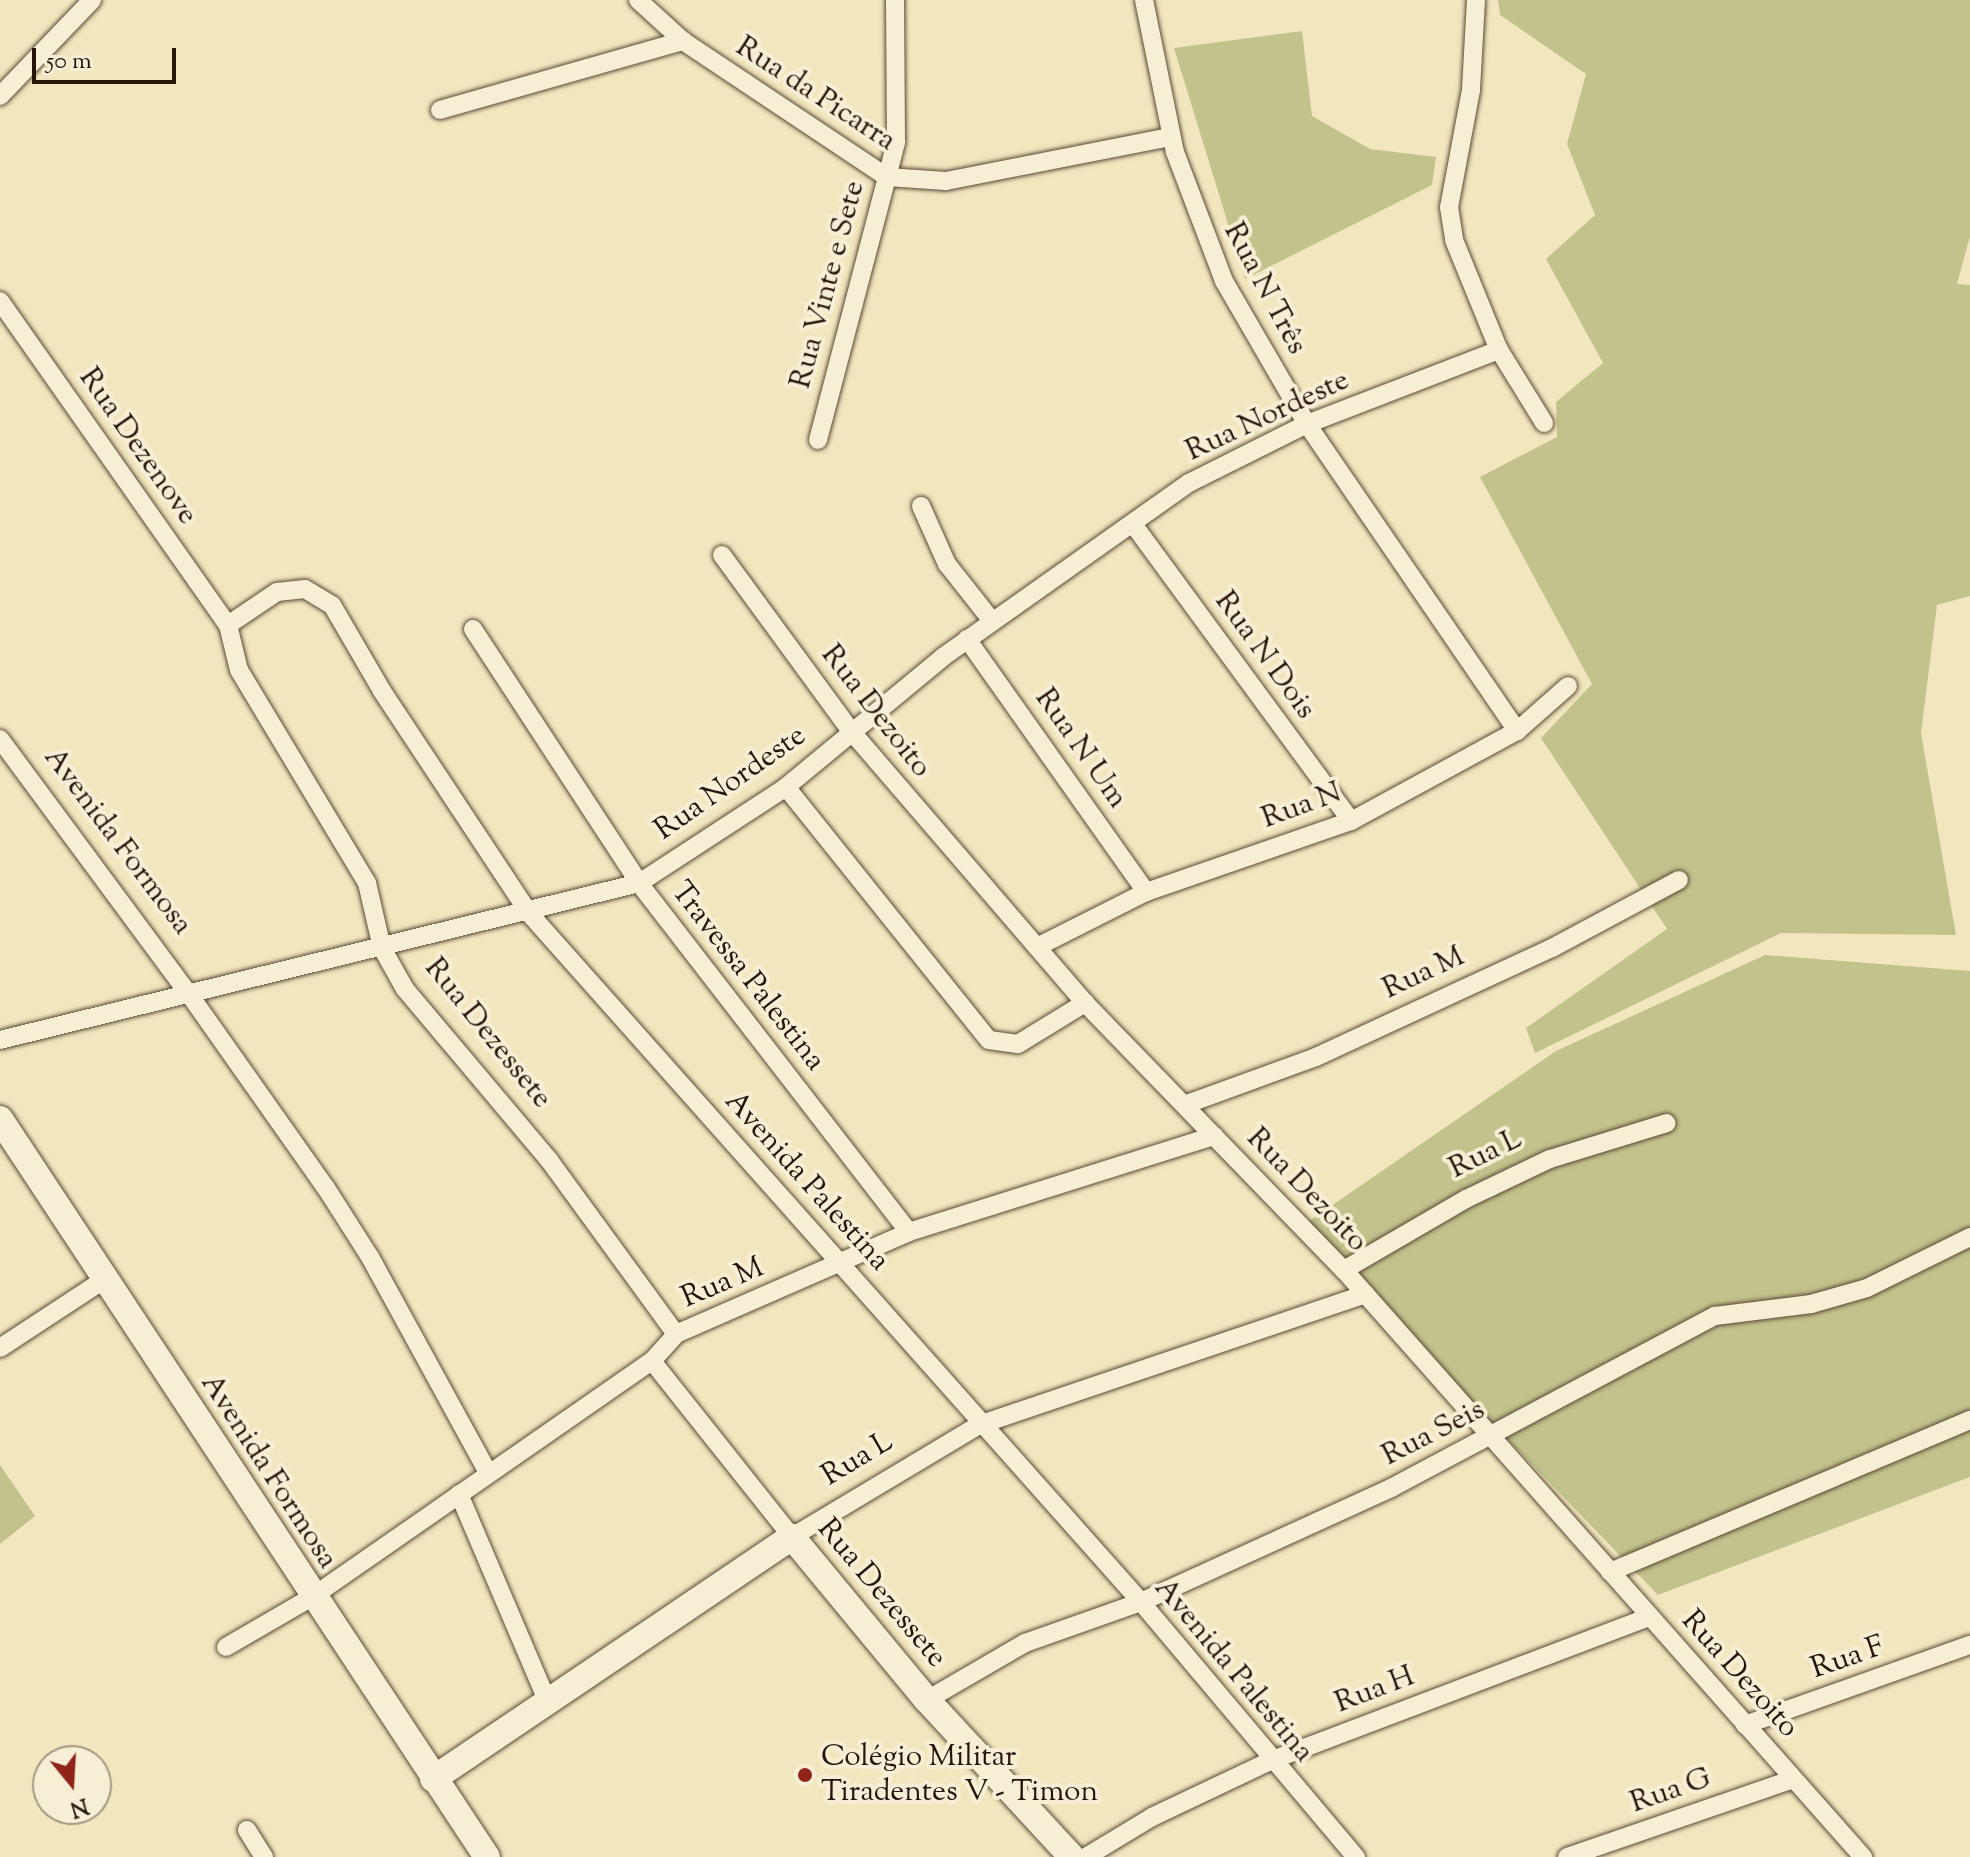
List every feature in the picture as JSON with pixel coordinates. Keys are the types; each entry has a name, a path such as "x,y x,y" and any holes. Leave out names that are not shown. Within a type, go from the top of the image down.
{"main road":[{"name":"Avenida Formosa","path":"0,1119 312,1597 487,1857"},
{"name":"Rua Dezessete","path":"792,1537 927,1700 1072,1857"},
{"name":"Rua L","path":"433,1779 792,1537"}],"street":[{"path":"0,96 92,0"},
{"name":"Rua da Picarra","path":"638,0 683,41 887,177 946,181 1171,137"},
{"name":"Rua Vinte e Sete","path":"818,440 896,142 895,0"},
{"name":"Rua N Três","path":"1144,0 1171,137 1193,210 1224,281 1307,424 1517,731"},
{"path":"1476,0 1471,90 1449,207 1454,240 1499,350 1544,423"},
{"path":"440,110 683,41"},
{"name":"Rua Dezenove","path":"0,301 228,625"},
{"name":"Rua Nordeste","path":"0,1040 639,883 786,787 967,639 1189,483 1307,424 1499,350"},
{"path":"921,506 947,564 992,621"},
{"name":"Rua N Dois","path":"1133,524 1351,821"},
{"name":"Rua Dezoito","path":"722,555 851,731 1085,1003 1187,1104 1344,1270 1863,1857"},
{"name":"Avenida Palestina","path":"228,625 277,592 305,589 332,605 382,691 528,912 843,1264 979,1425 1141,1602 1270,1761 1356,1857"},
{"name":"Rua Dezessete","path":"228,625 239,670 367,883 382,948 431,1025 549,1160 676,1334"},
{"name":"Travessa Palestina","path":"473,629 639,883 909,1232"},
{"name":"Rua N Um","path":"967,639 1146,892"},
{"name":"Rua N","path":"1037,947 1146,892 1351,821 1517,731 1568,686"},
{"name":"Avenida Formosa","path":"0,739 189,994 370,1257 487,1471"},
{"path":"786,787 989,1040 1018,1044 1085,1003"},
{"name":"Rua M","path":"1187,1104 1316,1057 1552,948 1679,880"},
{"name":"Rua L","path":"1344,1270 1466,1199 1550,1159 1667,1123"},
{"name":"Rua M","path":"226,1647 312,1597 487,1471 652,1361 676,1334 843,1264 909,1232 1214,1136"},
{"name":"Rua Seis","path":"927,1700 1025,1643 1141,1602 1491,1437 1715,1316 1811,1304 1867,1288 1970,1237"},
{"path":"0,1348 105,1279"},
{"name":"Rua L","path":"792,1537 979,1425 1365,1294"},
{"name":"Rua Dezessete","path":"652,1361 792,1537"},
{"path":"1610,1572 1970,1420"},
{"path":"459,1494 548,1703"},
{"name":"Rua H","path":"1086,1857 1152,1817 1270,1761 1650,1617"},
{"name":"Rua F","path":"1745,1725 1970,1645"},
{"name":"Rua G","path":"1567,1857 1793,1779"},
{"path":"247,1830 264,1857"}],"green space":[{"path":"1498,0 1970,0 1970,236 1957,284 1970,285 1970,596 1937,605 1921,733 1956,935 1781,933 1535,1053 1526,1028 1667,929 1541,738 1592,684 1480,477 1557,437 1556,402 1603,363 1546,259 1595,215 1567,144 1586,74 1500,15"},
{"path":"1302,31 1312,116 1370,149 1436,157 1432,185 1245,279 1174,48"},
{"path":"1765,955 1970,971 1970,1477 1658,1595 1302,1226 1556,1051"},
{"path":"0,1465 35,1516 0,1544"}],"place":[{"name":"Colégio Militar Tiradentes V - Timon","path":"805,1775"}]}
